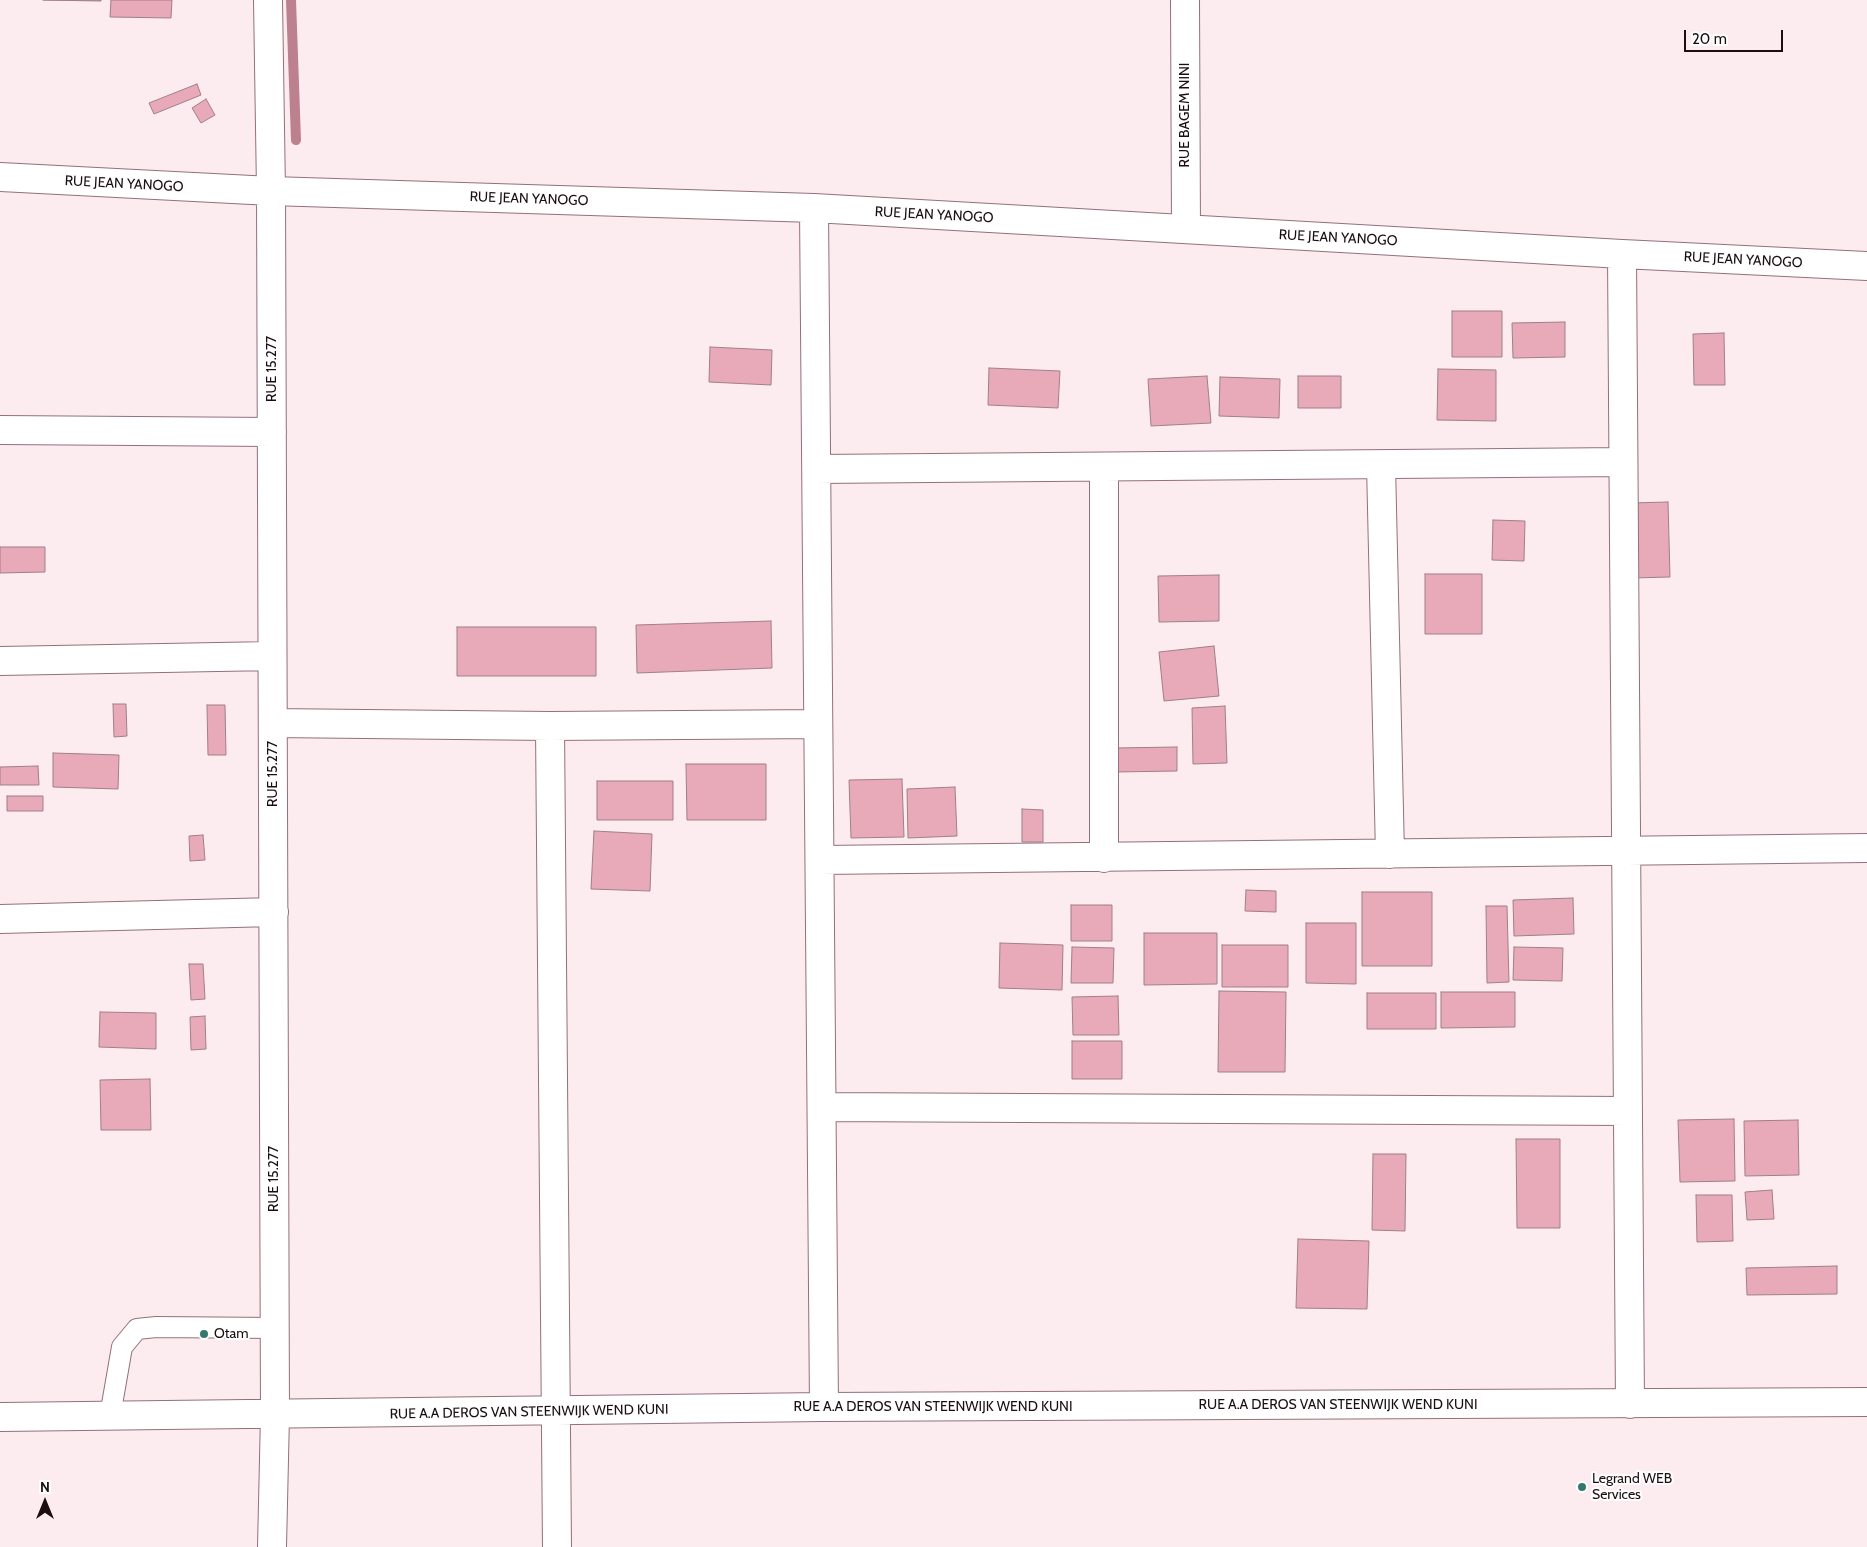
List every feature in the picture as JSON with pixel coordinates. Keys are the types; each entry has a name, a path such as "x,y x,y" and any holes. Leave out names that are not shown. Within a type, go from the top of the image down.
{"street":[{"name":"RUE 15.277","path":"268,0 271,191 274,912 275,1415 272,1547"},
{"name":"RUE BAGEM NINI","path":"1185,0 1186,229"},
{"name":"RUE JEAN YANOGO","path":"0,178 271,191 814,208 1867,266"},
{"path":"814,208 818,724 821,860 824,1407"},
{"path":"1622,254 1630,1404"},
{"path":"0,430 272,432"},
{"path":"817,469 1624,462"},
{"path":"1381,464 1390,854"},
{"path":"1104,468 1104,858"},
{"path":"0,661 272,656"},
{"path":"273,723 550,726 818,724"},
{"path":"550,726 557,1547"},
{"path":"821,860 1867,848"},
{"path":"0,919 274,912"},
{"path":"823,1107 1628,1111"},
{"name":"RUE A.A DEROS VAN STEENWIJK WEND KUNI","path":"0,1417 556,1412 824,1407 1867,1402"}],"lane":[{"path":"110,1416 122,1347 137,1329 156,1327 275,1328"}],"building":[{"path":"43,0 101,0 101,1"},
{"path":"111,0 172,0 171,18 110,17"},
{"path":"197,84 201,95 154,114 149,103"},
{"path":"206,99 215,115 201,123 192,108"},
{"path":"1452,311 1502,311 1502,357 1452,357"},
{"path":"1565,322 1565,357 1513,358 1512,323"},
{"path":"1724,333 1725,385 1694,385 1693,334"},
{"path":"710,347 772,350 771,385 709,382"},
{"path":"989,368 1060,371 1058,408 988,405"},
{"path":"1438,369 1496,370 1496,421 1437,420"},
{"path":"1207,376 1211,423 1151,426 1148,379"},
{"path":"1298,376 1341,376 1341,408 1298,408"},
{"path":"1220,377 1280,379 1279,418 1219,416"},
{"path":"1668,502 1670,577 1632,578 1630,503"},
{"path":"1493,520 1525,521 1524,561 1492,560"},
{"path":"0,547 45,547 45,572 0,573"},
{"path":"1425,574 1482,574 1482,634 1425,634"},
{"path":"1219,575 1219,621 1159,622 1158,576"},
{"path":"771,621 772,668 637,673 636,625"},
{"path":"457,627 596,627 596,676 457,676"},
{"path":"1214,646 1219,696 1164,701 1159,652"},
{"path":"113,704 126,704 127,736 114,737"},
{"path":"207,705 225,705 226,755 208,755"},
{"path":"1225,706 1227,763 1193,764 1192,708"},
{"path":"1177,747 1177,771 1115,772 1115,748"},
{"path":"53,753 119,755 118,789 53,787"},
{"path":"686,764 766,764 766,820 687,820"},
{"path":"38,766 39,785 0,785 0,767"},
{"path":"902,779 904,837 851,838 849,780"},
{"path":"597,781 673,781 673,820 597,820"},
{"path":"955,787 957,836 908,838 907,789"},
{"path":"7,796 43,796 43,811 7,811"},
{"path":"1022,809 1043,810 1043,842 1022,842"},
{"path":"594,831 652,834 650,891 591,889"},
{"path":"203,835 205,860 190,861 189,836"},
{"path":"1246,890 1276,891 1276,912 1245,911"},
{"path":"1362,892 1432,892 1432,966 1362,966"},
{"path":"1573,898 1574,934 1514,936 1513,900"},
{"path":"1071,905 1112,905 1112,941 1071,941"},
{"path":"1486,906 1507,906 1509,982 1487,983"},
{"path":"1306,923 1356,923 1356,984 1306,983"},
{"path":"1144,933 1217,933 1217,984 1144,985"},
{"path":"1000,943 1063,945 1062,990 999,988"},
{"path":"1222,945 1288,945 1288,987 1222,987"},
{"path":"1072,947 1114,948 1113,983 1071,983"},
{"path":"1514,947 1563,948 1562,981 1513,980"},
{"path":"189,964 203,964 205,999 191,1000"},
{"path":"1219,991 1286,992 1285,1072 1218,1072"},
{"path":"1441,992 1515,992 1515,1027 1441,1028"},
{"path":"1367,993 1436,993 1436,1029 1367,1029"},
{"path":"1118,996 1119,1035 1073,1035 1072,997"},
{"path":"100,1012 156,1013 156,1049 99,1047"},
{"path":"205,1016 206,1049 191,1050 190,1017"},
{"path":"1072,1041 1122,1041 1122,1079 1072,1079"},
{"path":"150,1079 151,1130 101,1130 100,1080"},
{"path":"1734,1119 1735,1181 1680,1182 1678,1120"},
{"path":"1798,1120 1799,1175 1745,1176 1744,1121"},
{"path":"1516,1139 1560,1139 1560,1228 1517,1228"},
{"path":"1373,1154 1406,1154 1405,1231 1372,1230"},
{"path":"1772,1190 1774,1219 1747,1220 1745,1192"},
{"path":"1696,1195 1732,1195 1733,1241 1697,1242"},
{"path":"1298,1239 1369,1241 1367,1309 1296,1308"},
{"path":"1837,1266 1837,1294 1747,1295 1746,1268"}],"waterway":[{"path":"291,0 296,140"}],"place":[{"name":"Otam","path":"204,1334"},
{"name":"Legrand WEB Services","path":"1582,1487"}]}
